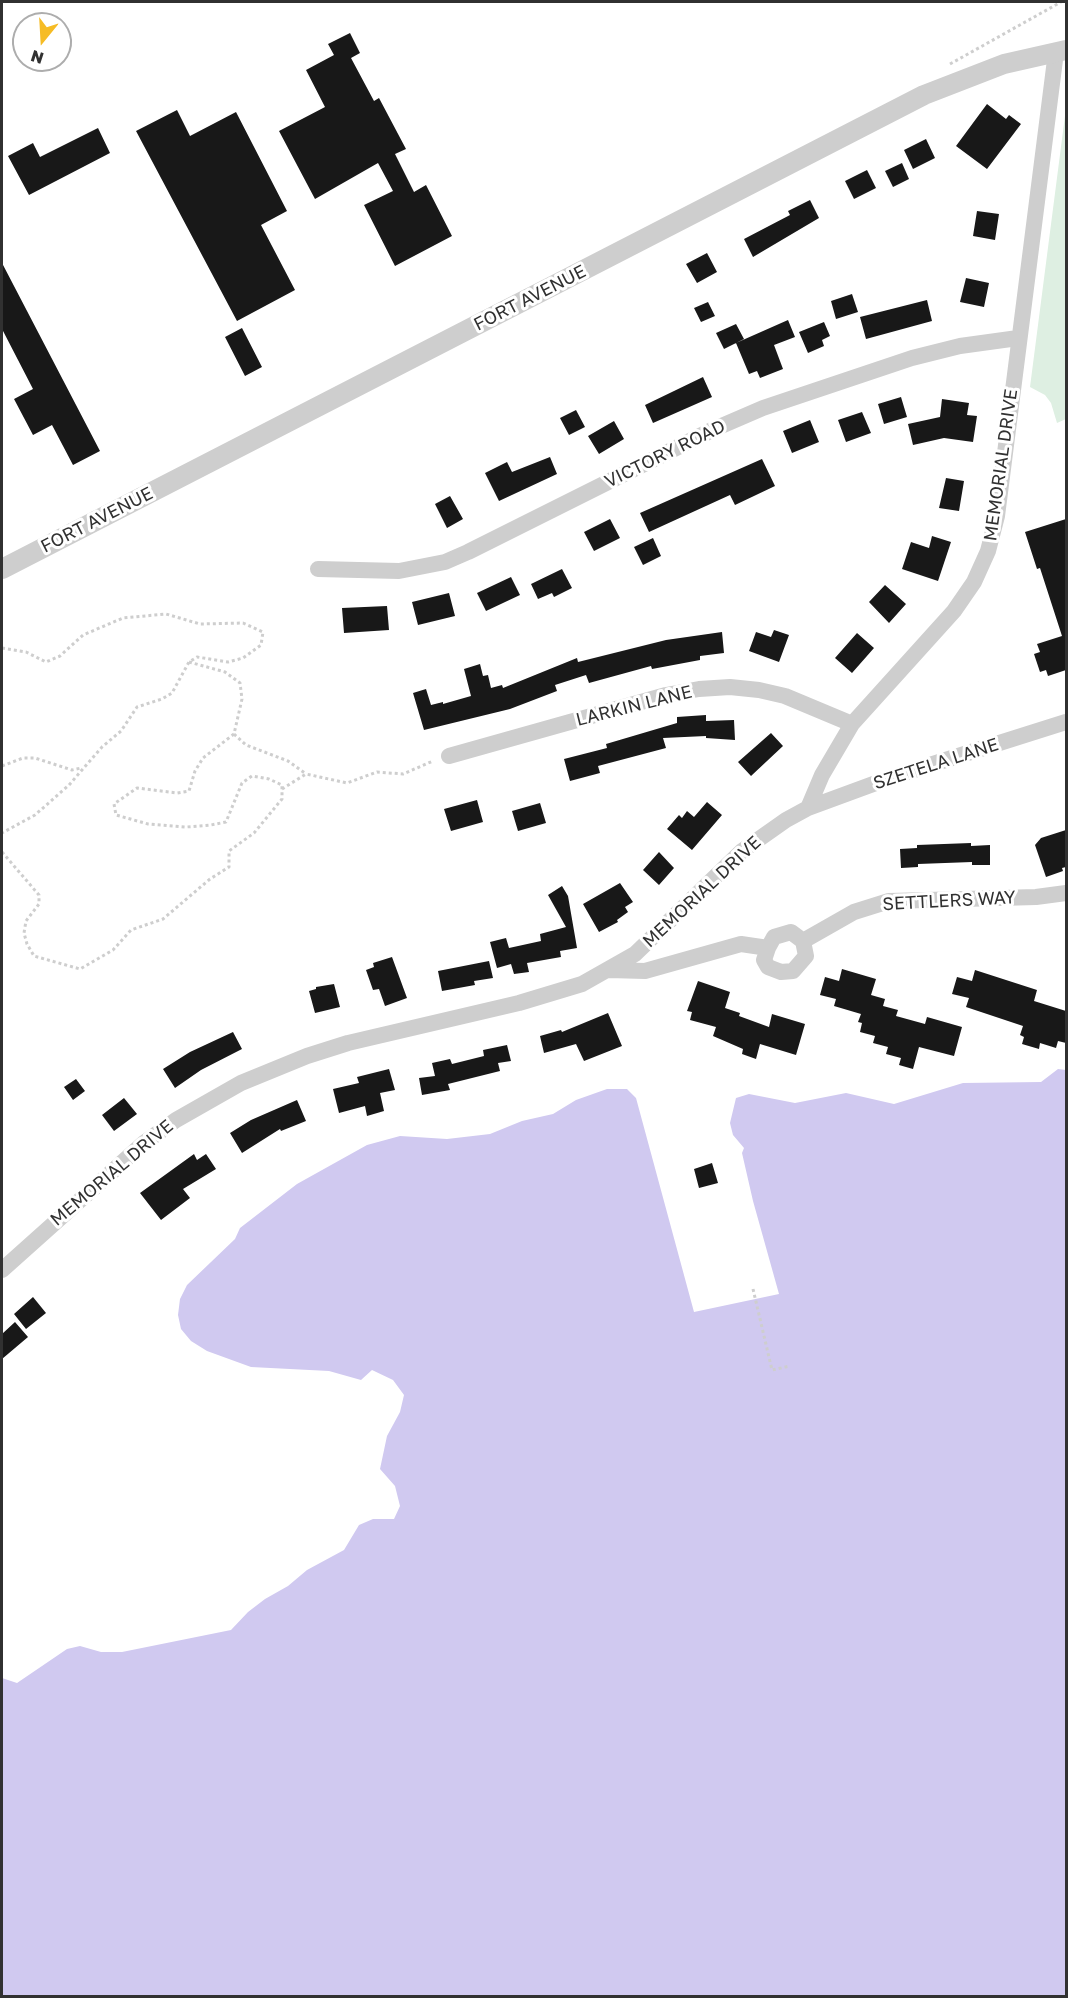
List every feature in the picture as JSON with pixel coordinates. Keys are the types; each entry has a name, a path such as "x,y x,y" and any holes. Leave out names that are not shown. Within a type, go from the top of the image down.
{"street":[{"name":"MEMORIAL DRIVE","path":"2,1269 144,1143 176,1120 241,1083 307,1056 582,984 635,954 742,851 764,833 808,808 826,767 852,724 954,611 974,582 988,551 997,516 1018,338 1061,51"},
{"name":"FORT AVENUE","path":"2,569 924,95 1004,64 1061,51"},
{"name":"VICTORY ROAD","path":"318,570 399,571 445,561 468,552 712,430 763,408 912,358 960,346 1018,338"},
{"name":"LARKIN LANE","path":"449,756 666,695 699,689 730,687 759,690 785,696 852,724"},
{"name":"SZETELA LANE","path":"808,808 895,776 1066,722"},
{"name":"SETTLERS WAY","path":"803,941 854,912 889,901 1036,897 1066,893"},
{"path":"791,933 803,941 806,956 793,971 781,972 768,967 764,960 768,948 774,936 791,933"},
{"path":"609,970 645,971 741,944 768,948"}],"path":[{"path":"973,52 1061,2"},
{"path":"2,648 26,652 46,662 60,656 83,635 123,618 166,614 200,624 243,622 263,632 261,645 243,658 228,662 197,657 189,662 172,693 162,699 137,707 121,731 69,785 35,815 2,833"},
{"path":"2,852 39,895 39,904 26,921 24,933 34,956 80,969 113,950 131,930 163,919 210,879 229,867 229,851 254,833 273,811 282,799 282,785 269,779 252,776 242,783 231,815 226,822 212,825 186,827 148,824 116,815 114,804 137,788 177,793 189,791 195,771 203,758 234,734 242,699 240,683 225,672 189,662"},
{"path":"234,734 246,745 288,761 306,774 347,783 377,772 402,774 449,756"},
{"path":"2,766 23,758 35,758 72,770 83,768"},
{"path":"282,789 306,774"},
{"path":"753,1289 772,1370 790,1366"}],"green space":[{"path":"1066,108 1066,419 1057,423 1051,403 1045,395 1030,387"}],"shaded area":[{"path":"1058,1069 1066,1070 1066,1996 2,1996 2,1678 17,1683 67,1649 80,1646 101,1652 122,1652 231,1630 248,1612 265,1599 288,1586 307,1570 344,1550 359,1525 373,1519 394,1519 400,1506 395,1486 380,1469 387,1436 400,1412 404,1395 393,1380 372,1370 361,1380 329,1371 251,1367 207,1351 191,1341 181,1329 178,1315 180,1299 187,1285 235,1239 240,1228 297,1184 367,1145 400,1136 447,1139 490,1134 522,1121 553,1114 576,1100 607,1089 627,1089 636,1098 694,1312 779,1294 753,1201 742,1153 744,1148 733,1135 730,1123 736,1098 749,1094 795,1103 846,1093 894,1104 963,1083 1041,1082"}],"building":[{"path":"350,33 360,53 351,58 374,101 379,98 406,149 395,154 414,192 426,185 452,236 395,266 364,205 393,191 378,163 315,199 279,131 325,107 306,70 334,55 328,44"},
{"path":"987,104 1006,119 1009,115 1021,124 987,169 956,146"},
{"path":"177,110 190,136 236,112 287,211 261,225 295,290 237,321 136,131"},
{"path":"98,128 110,153 29,195 8,156 33,143 40,157"},
{"path":"926,139 935,158 913,169 904,150"},
{"path":"902,163 909,179 893,187 885,171"},
{"path":"867,170 876,188 854,199 845,181"},
{"path":"810,200 819,218 753,257 744,239 790,215 788,211"},
{"path":"977,211 999,214 995,240 973,236"},
{"path":"707,253 717,272 697,283 686,264"},
{"path":"2,263 100,451 73,465 52,425 33,435 14,399 33,389 2,329"},
{"path":"966,278 989,283 984,307 960,302"},
{"path":"852,294 858,312 836,319 831,301"},
{"path":"927,300 932,321 866,339 860,317"},
{"path":"708,302 715,316 701,322 694,308"},
{"path":"788,320 795,337 774,345 783,369 760,378 757,371 749,374 736,343"},
{"path":"824,322 830,336 822,340 824,346 808,353 799,332"},
{"path":"736,324 744,339 724,349 716,333"},
{"path":"242,328 262,367 245,376 225,337"},
{"path":"703,377 712,397 653,423 645,405"},
{"path":"901,397 907,417 884,424 878,404"},
{"path":"942,399 969,403 967,415 977,416 973,442 944,438 913,445 908,424 940,417"},
{"path":"576,410 585,427 569,435 560,418"},
{"path":"862,412 871,433 846,442 838,420"},
{"path":"810,420 819,442 792,453 783,431"},
{"path":"614,421 624,439 599,454 588,436"},
{"path":"550,457 557,474 499,501 485,473 507,462 512,472"},
{"path":"762,459 775,486 735,505 730,495 649,532 640,513"},
{"path":"946,478 964,481 959,511 939,508"},
{"path":"450,496 463,519 447,528 435,504"},
{"path":"610,519 620,538 594,551 584,532"},
{"path":"1066,519 1066,670 1048,676 1046,670 1040,672 1034,654 1040,652 1037,644 1062,636 1040,568 1037,569 1025,532"},
{"path":"932,536 951,542 938,581 902,569 911,542 929,548"},
{"path":"653,538 661,556 643,565 634,547"},
{"path":"562,569 572,588 554,597 552,593 538,599 531,584"},
{"path":"511,577 520,595 486,611 477,593"},
{"path":"885,585 906,604 889,623 869,602"},
{"path":"449,593 455,616 418,625 412,602"},
{"path":"387,606 389,630 344,633 342,608"},
{"path":"774,630 789,635 779,662 749,651 756,632 771,637"},
{"path":"722,632 724,653 700,656 700,660 652,669 651,666 589,683 586,675 555,685 557,691 510,709 424,730 413,693 426,689 431,705 443,702 443,704 471,696 464,669 480,664 483,676 488,675 491,688 502,685 503,688 577,658 578,662 666,640"},
{"path":"857,633 874,648 852,673 835,658"},
{"path":"706,715 706,721 734,720 735,740 706,738 706,736 663,738 666,748 598,766 600,773 570,781 564,759 607,748 606,744 677,723 677,717"},
{"path":"771,733 783,746 751,776 738,762"},
{"path":"477,800 483,822 451,831 444,809"},
{"path":"707,802 722,815 692,850 667,829 679,815 682,818 687,811 694,817"},
{"path":"540,803 546,823 518,831 512,811"},
{"path":"1066,830 1066,867 1062,868 1063,871 1046,877 1035,845 1041,838"},
{"path":"971,843 971,846 990,845 990,865 972,865 972,862 918,864 918,867 901,868 900,849 917,848 917,845"},
{"path":"659,852 674,868 659,885 643,870"},
{"path":"620,883 633,902 625,907 628,912 617,920 618,922 599,932 583,904"},
{"path":"562,886 568,896 577,948 560,951 561,957 527,963 529,972 514,974 511,964 497,968 490,942 506,938 509,948 541,941 540,934 566,927 548,895"},
{"path":"392,957 407,998 385,1006 379,989 373,990 366,970 374,967 373,963"},
{"path":"489,961 493,978 474,981 475,985 442,991 438,971"},
{"path":"842,969 876,979 871,995 885,999 883,1006 898,1010 896,1016 925,1024 927,1017 962,1027 954,1056 919,1047 913,1069 899,1065 901,1058 886,1054 888,1047 873,1043 875,1036 860,1032 862,1023 858,1022 861,1014 834,1006 836,999 820,995 825,977 839,981"},
{"path":"975,970 1037,990 1034,1001 1066,1011 1066,1043 1058,1041 1056,1048 1040,1043 1039,1049 1022,1044 1024,1037 1020,1035 1023,1026 966,1007 969,998 952,994 957,977 972,981"},
{"path":"698,981 730,992 725,1008 740,1013 739,1016 769,1027 772,1014 805,1024 796,1055 760,1044 756,1059 742,1054 743,1049 713,1036 716,1027 690,1020 692,1012 687,1011"},
{"path":"334,984 340,1007 315,1013 309,991 316,987"},
{"path":"608,1013 622,1046 584,1061 576,1044 544,1053 540,1036 561,1030 562,1032"},
{"path":"233,1032 242,1049 201,1070 175,1088 163,1069 190,1052"},
{"path":"507,1045 511,1061 498,1063 500,1071 448,1084 450,1090 422,1095 419,1078 435,1076 432,1063 450,1059 452,1064 484,1056 483,1050"},
{"path":"389,1069 395,1090 380,1093 384,1111 367,1116 365,1106 339,1113 333,1089 359,1083 357,1077"},
{"path":"76,1079 85,1091 73,1100 64,1087"},
{"path":"124,1098 137,1114 114,1131 102,1115"},
{"path":"297,1100 306,1121 281,1131 280,1129 242,1153 230,1133 251,1120"},
{"path":"194,1154 197,1160 206,1154 216,1169 183,1189 190,1198 161,1220 140,1193"},
{"path":"712,1163 718,1183 699,1188 694,1169"},
{"path":"33,1297 46,1313 26,1329 14,1314"},
{"path":"15,1322 28,1337 2,1359 2,1334"}]}
